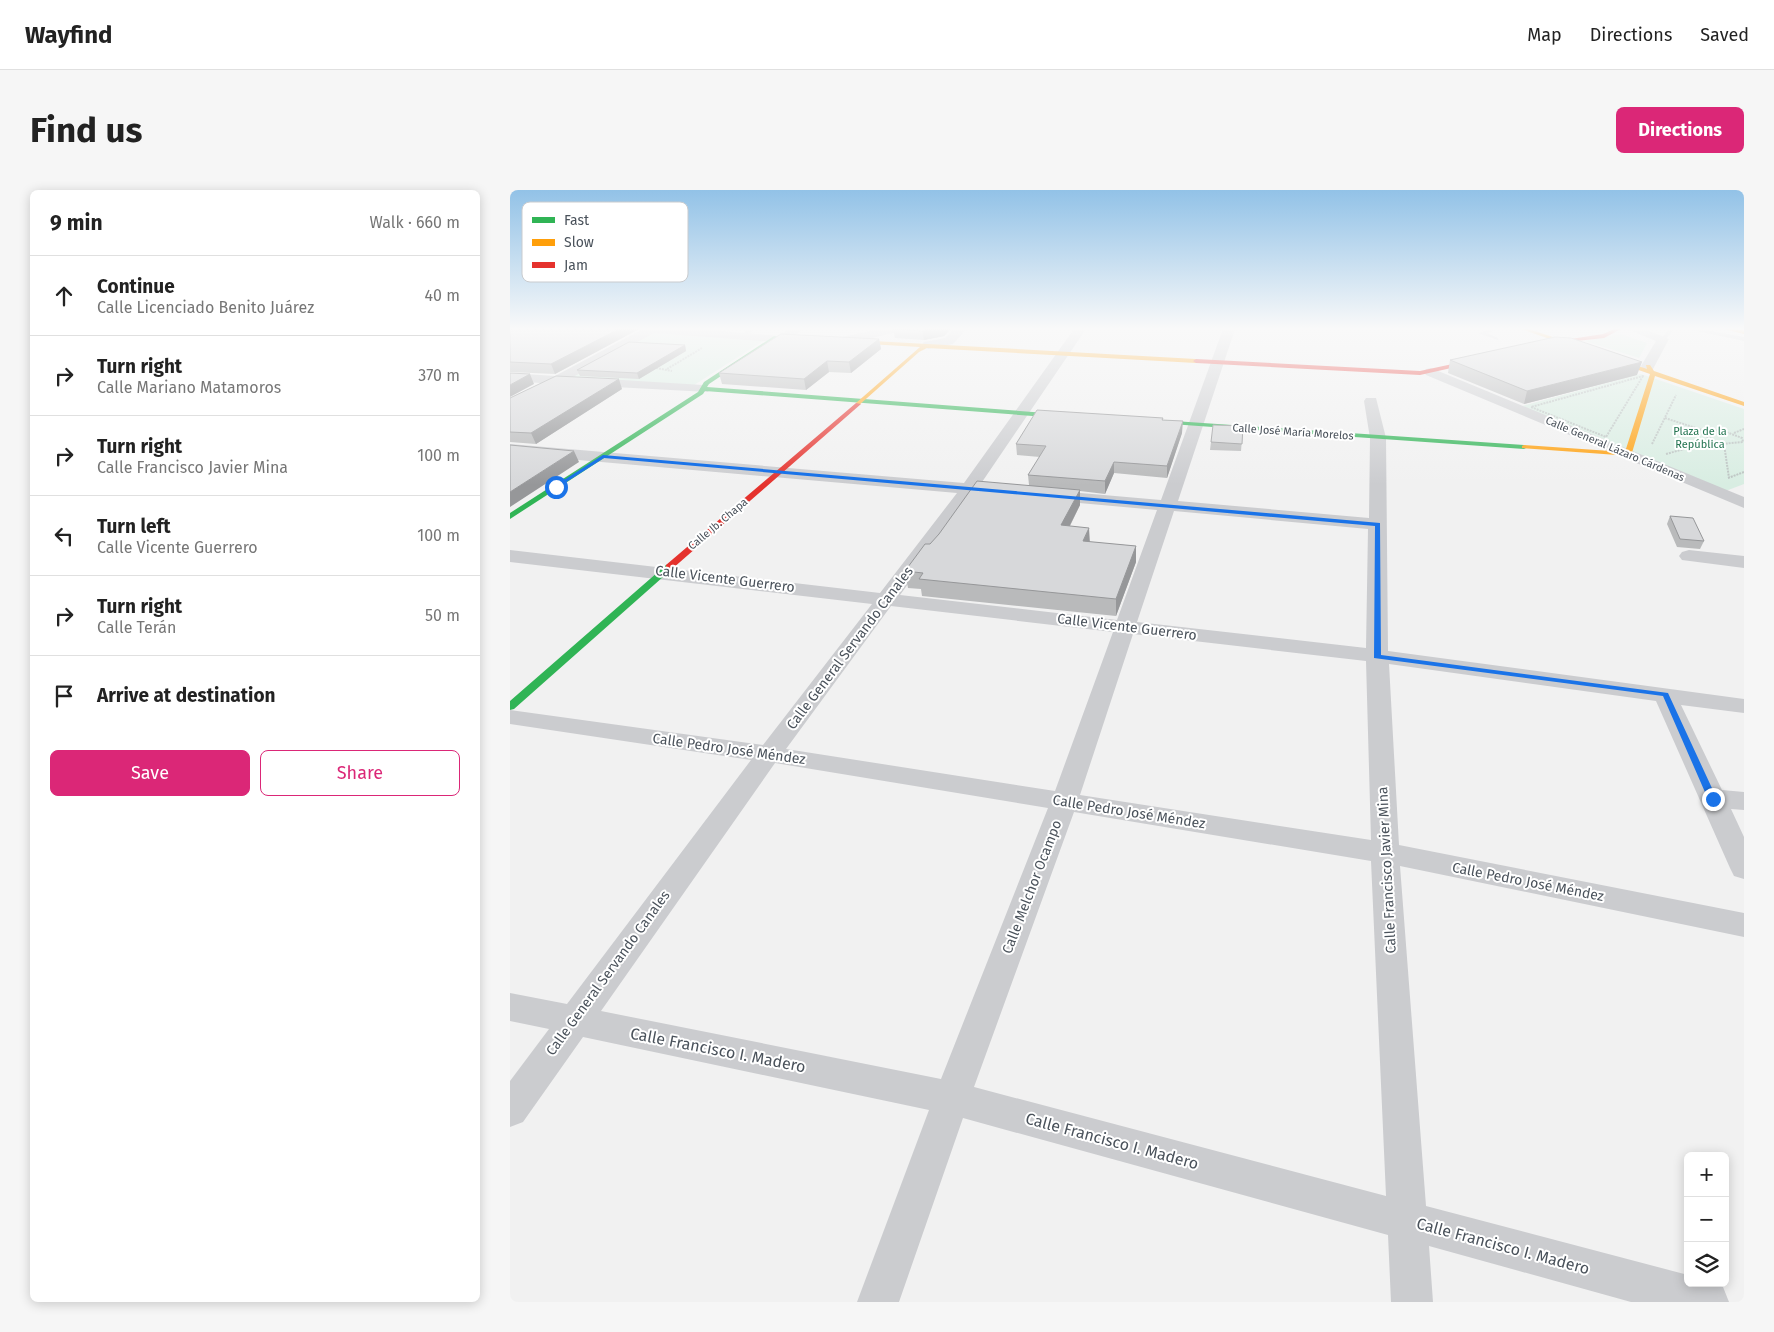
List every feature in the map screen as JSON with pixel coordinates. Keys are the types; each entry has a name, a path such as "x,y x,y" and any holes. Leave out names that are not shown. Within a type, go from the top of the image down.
{"main road":[{"path":"510,517 701,393 706,383 709,381"},
{"name":"Calle Jb. Chapa","path":"510,707 661,572 780,472 883,381"},
{"path":"1628,454 1647,381"},
{"path":"1680,381 1744,404"},
{"path":"1687,381 1744,398"},
{"path":"703,389 1081,417"},
{"name":"Calle José María Morelos","path":"1129,420 1628,454"}],"street":[{"path":"510,405 555,381"},
{"path":"571,381 703,389"},
{"name":"Calle General Servando Canales","path":"510,1110 769,754 969,489 1044,381"},
{"name":"Calle Melchor Ocampo","path":"878,1302 952,1098 1064,802 1169,506 1210,381"},
{"name":"Calle General Lázaro Cárdenas","path":"1452,381 1628,454 1739,497"},
{"name":"Calle Francisco Javier Mina","path":"1371,401 1378,438 1377,656 1385,853 1412,1302"},
{"path":"510,450 603,456 998,491"},
{"path":"1026,494 1378,524"},
{"name":"Calle Vicente Guerrero","path":"510,556 888,598 1377,656 1744,706"},
{"path":"1690,556 1744,562"},
{"path":"1666,694 1744,868"},
{"name":"Calle Pedro José Méndez","path":"510,717 769,754 1385,853 1744,925"},
{"path":"1713,799 1744,801"},
{"name":"Calle Francisco I. Madero","path":"510,1007 952,1098 1708,1302"}],"path":[{"path":"1625,381 1531,407 1606,437 1640,381"},
{"path":"1652,445 1679,389"},
{"path":"1665,418 1706,431 1715,430 1733,433 1743,438 1742,444 1724,444 1713,441 1702,434 1706,431"},
{"path":"1733,433 1744,430"},
{"path":"1665,454 1713,441"},
{"path":"1724,444 1729,478"}],"green space":[{"path":"595,381 701,381 691,387"},
{"name":"Plaza de la República","path":"1615,381 1661,381 1744,409 1744,484 1723,492 1522,406"}],"building":[{"path":"546,381 616,381 531,433 510,432 510,398"},
{"path":"1502,381 1567,381 1527,391"},
{"path":"1037,410 1183,421 1167,466 1114,462 1105,481 1028,475 1046,446 1016,444"},
{"path":"1213,425 1243,426 1242,444 1211,442"},
{"path":"510,445 574,451 510,492"},
{"path":"977,481 1080,490 1061,525 1089,528 1083,541 1136,546 1116,599 919,579 923,573 905,571 925,544 930,544 939,534"},
{"path":"1670,516 1693,518 1704,541 1680,539"}],"traffic: fast":[{"path":"510,517 701,393 709,381"},
{"path":"703,389 1073,417"},
{"path":"1145,421 1524,447"},
{"path":"510,707 669,567"}],"traffic: slow":[{"path":"858,404 884,381"},
{"path":"1524,447 1628,454 1651,381"},
{"path":"1676,381 1744,404"}],"traffic: jam":[{"path":"669,567 858,404"}],"route":[{"path":"556,487 603,456 1378,524 1377,656 1666,694 1713,799"}]}
